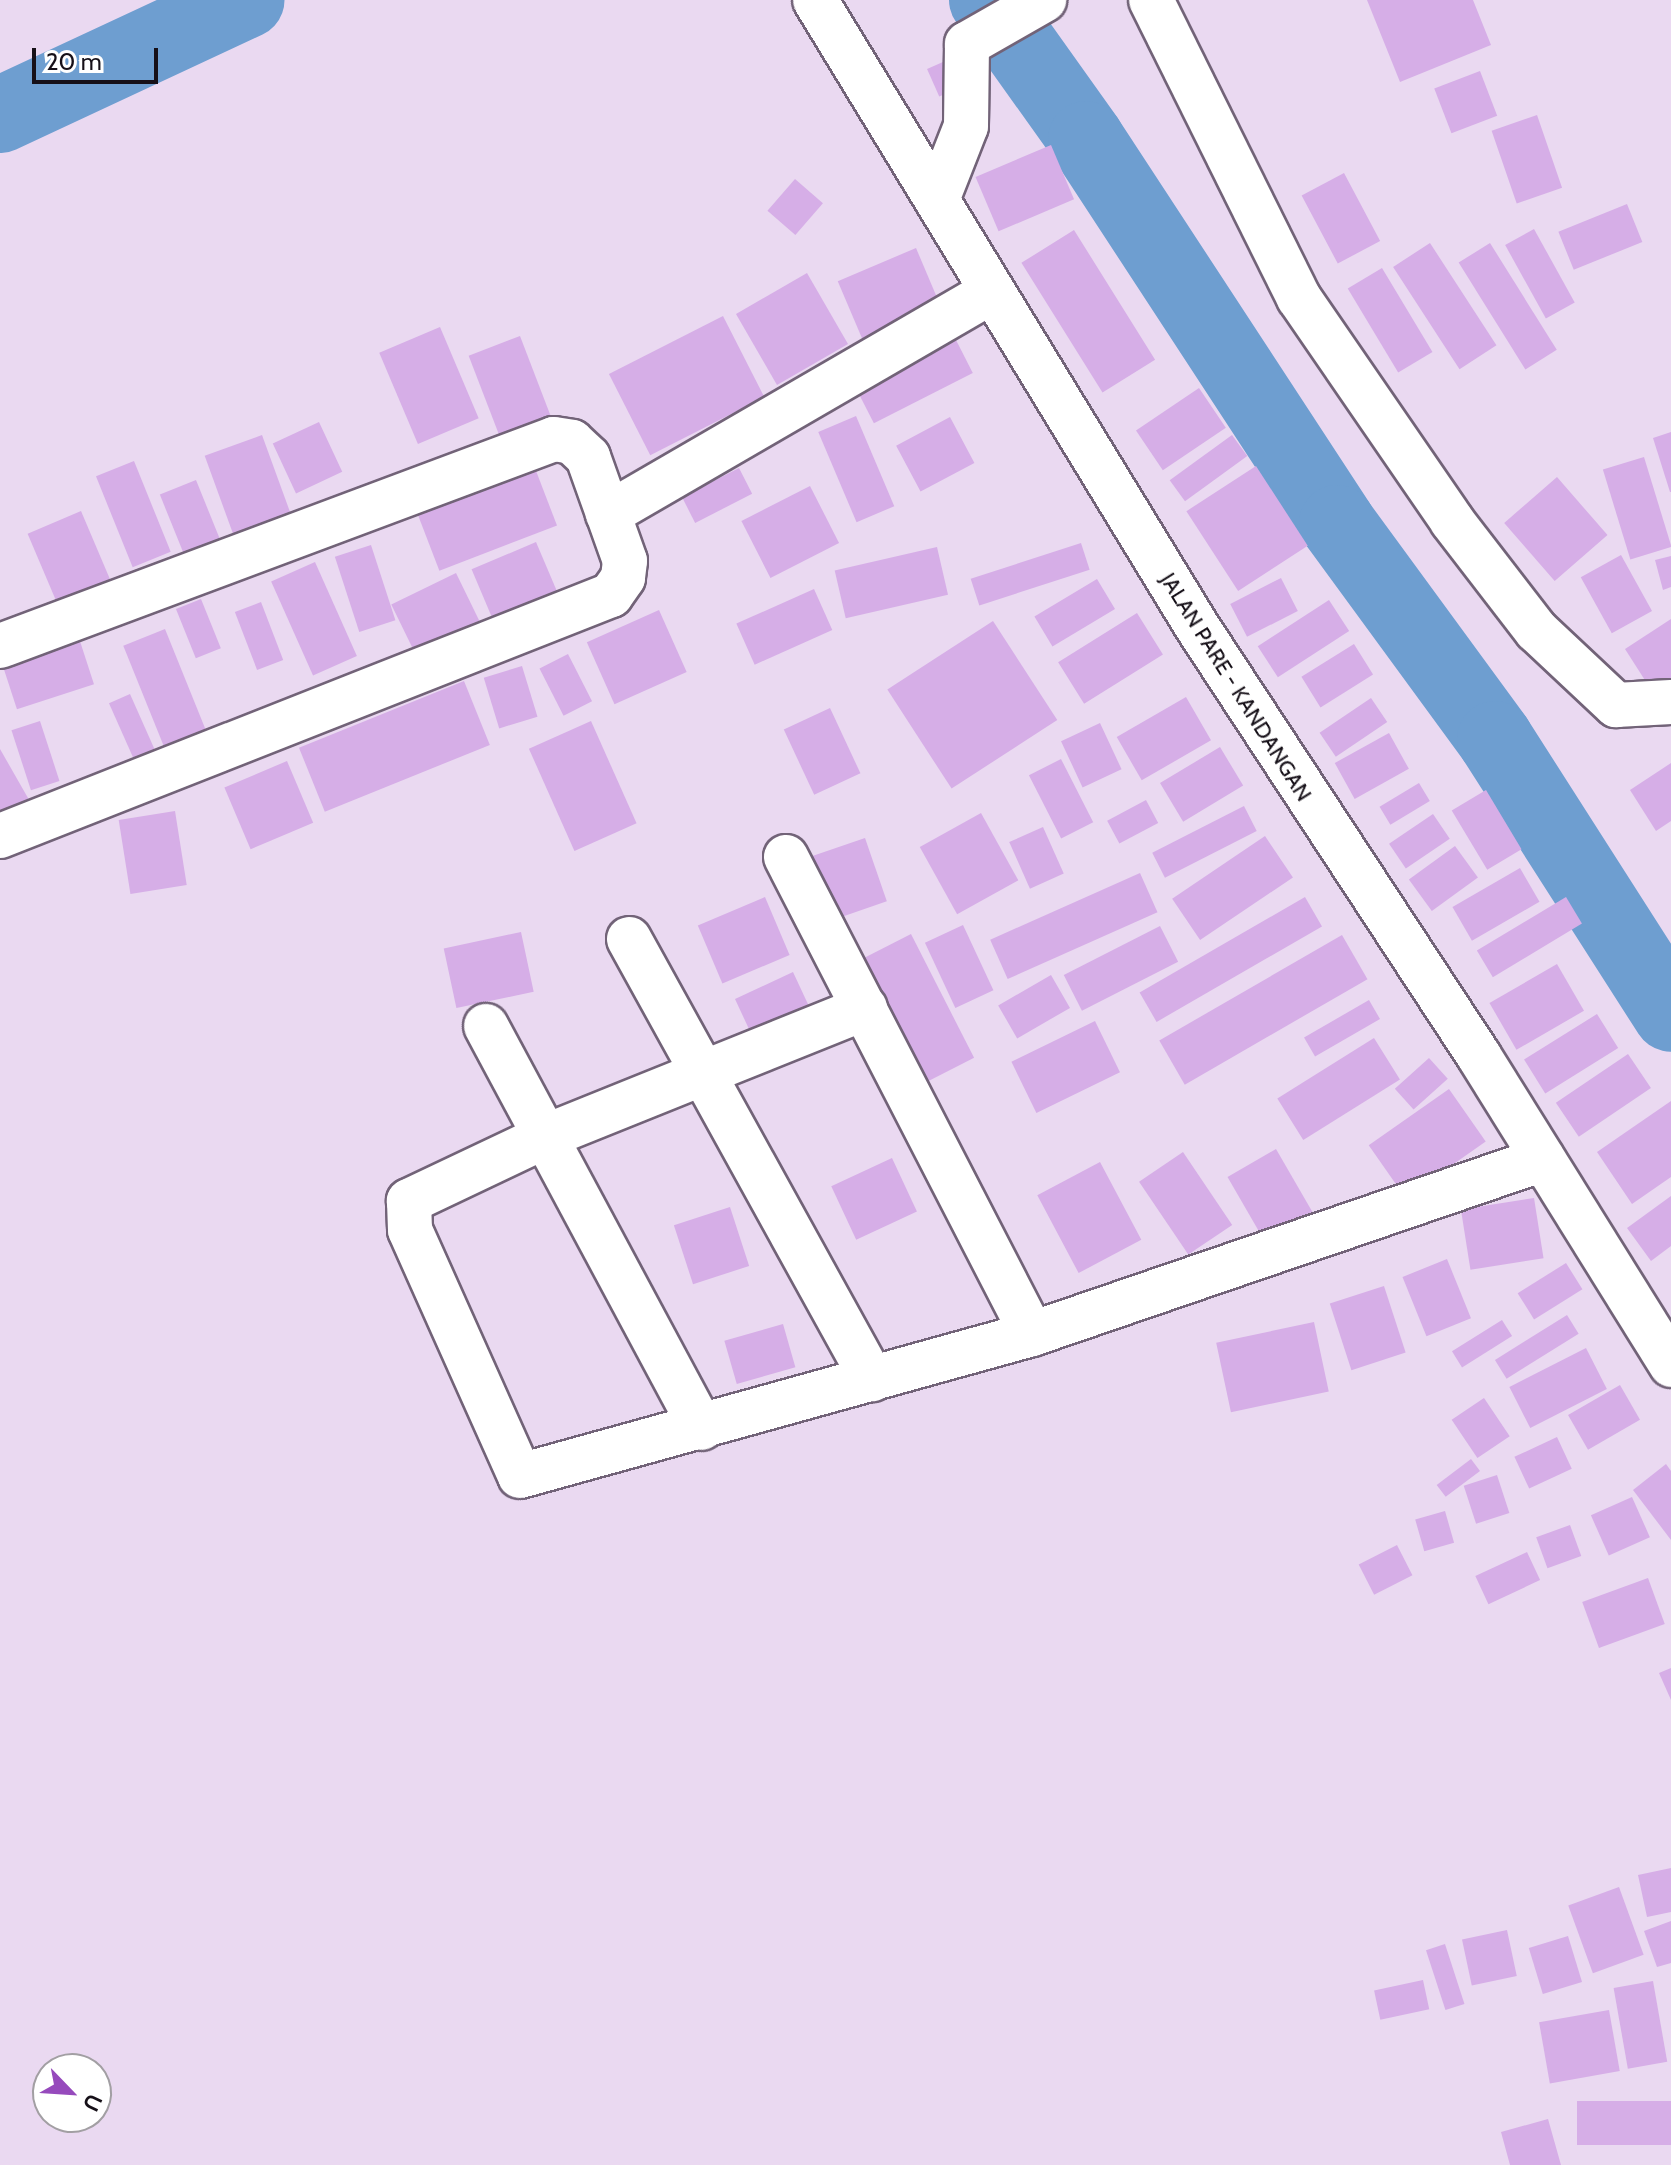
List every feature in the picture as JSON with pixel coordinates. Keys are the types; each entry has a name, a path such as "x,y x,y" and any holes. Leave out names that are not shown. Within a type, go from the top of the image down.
{"street":[{"name":"JALAN PARE - KANDANGAN","path":"815,0 1212,651 1543,1159 1671,1365"},
{"path":"937,200 966,126 967,44 1044,0"},
{"path":"1151,0 1299,298 1452,521 1536,630 1616,705 1671,702"},
{"path":"608,514 991,292"},
{"path":"0,646 554,439 582,447 626,570 611,595 0,836"},
{"path":"786,857 1032,1334"},
{"path":"629,939 872,1379"},
{"path":"865,1008 546,1136 414,1197 406,1211 520,1476 1032,1334 1543,1159"},
{"path":"486,1026 702,1428"}],"building":[{"path":"1367,0 1473,0 1491,45 1400,82"},
{"path":"970,50 982,77 939,97 927,69"},
{"path":"1480,71 1497,116 1451,133 1434,89"},
{"path":"1537,115 1562,188 1517,203 1492,131"},
{"path":"1051,145 1074,199 999,231 976,177"},
{"path":"1344,173 1380,241 1338,264 1302,196"},
{"path":"795,179 823,203 795,235 767,211"},
{"path":"1627,204 1642,242 1574,270 1558,232"},
{"path":"1534,229 1575,302 1546,318 1505,245"},
{"path":"1074,230 1155,360 1102,393 1021,263"},
{"path":"1430,243 1496,345 1460,369 1393,267"},
{"path":"1490,243 1557,350 1525,369 1459,263"},
{"path":"916,248 941,307 863,340 838,281"},
{"path":"1382,268 1432,352 1398,373 1348,289"},
{"path":"807,273 848,344 777,385 736,314"},
{"path":"723,316 764,397 650,455 609,374"},
{"path":"440,327 479,418 418,444 379,353"},
{"path":"520,336 552,418 500,438 469,356"},
{"path":"956,340 973,373 874,423 857,390"},
{"path":"1199,388 1226,428 1163,470 1136,430"},
{"path":"856,416 894,506 857,522 818,432"},
{"path":"950,417 974,463 921,492 896,446"},
{"path":"319,422 342,472 296,493 273,444"},
{"path":"1671,432 1671,492 1670,492 1653,438"},
{"path":"262,435 291,514 233,535 205,456"},
{"path":"1232,435 1247,456 1185,501 1170,480"},
{"path":"1644,457 1671,547 1630,559 1603,470"},
{"path":"134,461 171,552 133,567 96,476"},
{"path":"533,463 557,526 439,571 415,508"},
{"path":"1256,466 1308,546 1238,591 1186,511"},
{"path":"739,468 752,494 695,523 682,497"},
{"path":"1557,477 1608,535 1555,581 1504,523"},
{"path":"196,480 226,553 189,568 160,495"},
{"path":"810,486 839,543 770,578 741,521"},
{"path":"81,511 110,580 57,603 28,534"},
{"path":"536,542 561,602 497,629 472,569"},
{"path":"1081,543 1090,570 979,605 971,579"},
{"path":"371,545 395,620 359,632 335,557"},
{"path":"937,547 948,595 846,618 835,571"},
{"path":"1621,555 1652,611 1612,633 1581,577"},
{"path":"1671,556 1671,587 1663,590 1655,560"},
{"path":"315,562 357,656 313,676 271,582"},
{"path":"456,573 484,631 419,662 391,605"},
{"path":"1281,578 1298,611 1247,637 1230,604"},
{"path":"1097,579 1115,609 1052,647 1034,617"},
{"path":"814,589 832,630 755,665 736,624"},
{"path":"201,599 221,648 196,658 176,609"},
{"path":"1329,600 1349,631 1278,677 1258,646"},
{"path":"261,602 283,660 257,670 235,612"},
{"path":"659,610 687,672 614,704 587,642"},
{"path":"1137,613 1163,655 1084,704 1058,662"},
{"path":"1671,619 1671,705 1664,710 1625,649"},
{"path":"993,621 1057,720 952,789 887,690"},
{"path":"165,629 205,729 164,746 123,646"},
{"path":"77,632 94,684 17,709 0,657"},
{"path":"1354,644 1373,675 1320,707 1301,677"},
{"path":"568,654 592,701 564,716 539,669"},
{"path":"522,666 537,717 499,728 484,678"},
{"path":"464,681 490,745 325,812 299,748"},
{"path":"130,694 155,751 134,760 109,703"},
{"path":"1186,697 1211,740 1142,780 1117,737"},
{"path":"1371,698 1387,722 1336,757 1320,733"},
{"path":"830,708 860,773 814,795 784,730"},
{"path":"40,721 59,781 31,790 11,730"},
{"path":"591,721 637,823 574,851 529,749"},
{"path":"1100,723 1122,769 1083,787 1061,741"},
{"path":"1389,733 1409,769 1355,799 1335,763"},
{"path":"1220,747 1243,786 1183,822 1160,783"},
{"path":"0,749 32,805 0,824"},
{"path":"1061,759 1093,822 1061,839 1029,775"},
{"path":"287,761 313,823 251,849 224,788"},
{"path":"1671,763 1671,821 1656,831 1630,790"},
{"path":"1419,783 1430,801 1390,825 1380,807"},
{"path":"1486,790 1522,849 1487,870 1452,811"},
{"path":"1146,800 1158,823 1119,844 1107,821"},
{"path":"1244,806 1257,831 1165,878 1152,853"},
{"path":"175,811 187,885 130,894 119,820"},
{"path":"981,813 1018,880 957,914 920,847"},
{"path":"1433,814 1450,839 1406,869 1389,844"},
{"path":"1043,827 1064,874 1030,889 1009,842"},
{"path":"1265,836 1293,877 1200,940 1172,899"},
{"path":"865,838 887,901 829,921 807,858"},
{"path":"1455,846 1478,878 1432,911 1409,880"},
{"path":"1520,868 1540,902 1472,941 1452,907"},
{"path":"1140,873 1157,912 1008,979 990,940"},
{"path":"765,897 790,955 722,984 698,926"},
{"path":"1305,897 1322,926 1157,1022 1140,992"},
{"path":"1566,897 1582,924 1493,977 1477,951"},
{"path":"963,925 993,990 955,1008 925,943"},
{"path":"1160,926 1178,962 1082,1011 1064,975"},
{"path":"521,932 534,992 456,1008 444,948"},
{"path":"911,934 974,1058 915,1088 852,964"},
{"path":"1342,935 1368,979 1185,1085 1159,1040"},
{"path":"1557,964 1584,1011 1516,1050 1489,1003"},
{"path":"793,972 811,1011 753,1038 735,999"},
{"path":"1051,975 1070,1008 1017,1038 998,1006"},
{"path":"1369,1000 1380,1019 1315,1057 1304,1038"},
{"path":"1597,1014 1618,1048 1545,1093 1524,1060"},
{"path":"1095,1021 1120,1072 1036,1113 1011,1062"},
{"path":"1374,1038 1400,1080 1303,1140 1277,1098"},
{"path":"1628,1054 1651,1088 1579,1137 1556,1103"},
{"path":"1429,1058 1448,1079 1414,1110 1395,1089"},
{"path":"1449,1089 1486,1141 1405,1198 1369,1145"},
{"path":"1671,1101 1671,1177 1632,1204 1597,1152"},
{"path":"1276,1149 1313,1213 1265,1241 1228,1177"},
{"path":"1183,1152 1232,1225 1188,1255 1139,1182"},
{"path":"892,1158 917,1211 856,1240 831,1186"},
{"path":"1100,1162 1141,1240 1079,1273 1037,1195"},
{"path":"1671,1196 1671,1246 1651,1261 1627,1228"},
{"path":"1534,1198 1544,1258 1470,1270 1461,1210"},
{"path":"730,1207 749,1266 693,1284 674,1225"},
{"path":"1447,1259 1471,1318 1426,1336 1402,1277"},
{"path":"1566,1263 1582,1289 1534,1319 1518,1293"},
{"path":"1384,1286 1406,1353 1351,1370 1330,1304"},
{"path":"1567,1315 1579,1334 1507,1379 1495,1360"},
{"path":"1502,1320 1512,1336 1462,1367 1452,1351"},
{"path":"1314,1322 1329,1391 1231,1412 1216,1343"},
{"path":"783,1324 795,1367 737,1384 724,1341"},
{"path":"1586,1348 1607,1389 1530,1428 1509,1387"},
{"path":"1620,1385 1640,1420 1588,1450 1568,1415"},
{"path":"1484,1398 1510,1436 1477,1458 1452,1420"},
{"path":"1557,1437 1572,1469 1529,1489 1514,1457"},
{"path":"1471,1459 1480,1471 1446,1497 1437,1485"},
{"path":"1666,1464 1671,1471 1671,1540 1633,1490"},
{"path":"1497,1475 1509,1513 1476,1524 1464,1486"},
{"path":"1632,1497 1650,1537 1609,1555 1591,1515"},
{"path":"1445,1511 1454,1543 1424,1551 1415,1520"},
{"path":"1570,1525 1581,1556 1547,1568 1536,1537"},
{"path":"1397,1545 1412,1575 1374,1595 1359,1565"},
{"path":"1527,1552 1540,1580 1488,1604 1475,1576"},
{"path":"1648,1578 1665,1624 1599,1648 1582,1602"},
{"path":"1671,1668 1671,1700 1659,1673"},
{"path":"1671,1868 1671,1912 1647,1917 1638,1875"},
{"path":"1619,1887 1644,1955 1593,1973 1568,1905"},
{"path":"1671,1921 1671,1963 1657,1967 1644,1931"},
{"path":"1507,1930 1517,1976 1472,1986 1462,1940"},
{"path":"1568,1936 1582,1982 1543,1994 1529,1948"},
{"path":"1445,1944 1464,2004 1445,2010 1426,1950"},
{"path":"1423,1980 1429,2009 1380,2020 1374,1990"},
{"path":"1653,1981 1667,2062 1628,2069 1614,1988"},
{"path":"1609,2010 1620,2071 1550,2083 1539,2022"},
{"path":"1577,2101 1671,2101 1671,2145 1577,2145"},
{"path":"1548,2119 1561,2165 1510,2165 1501,2132"}],"waterway":[{"path":"0,115 247,0"},
{"path":"987,0 1086,139 1337,523 1495,739 1671,1014"}]}
